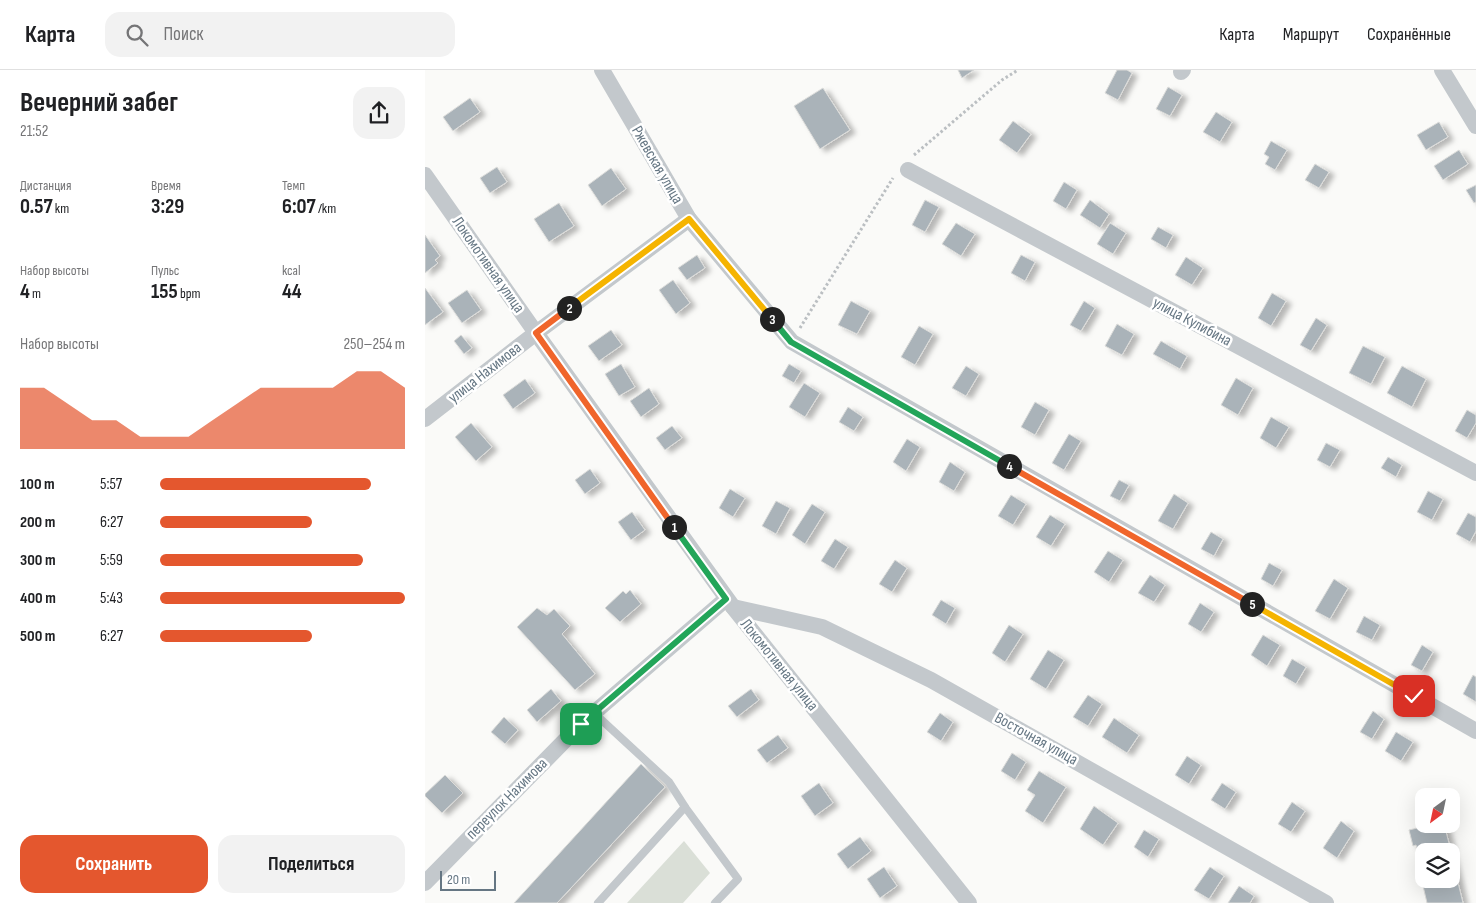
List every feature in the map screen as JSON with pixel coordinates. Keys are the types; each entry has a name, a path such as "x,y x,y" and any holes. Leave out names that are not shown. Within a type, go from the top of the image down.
{"street":[{"name":"Ржевская улица","path":"602,70 689,219 791,342 1476,731"},
{"path":"1442,70 1476,126"},
{"name":"улица Кулибина","path":"904,168 1476,473"},
{"name":"Локомотивная улица","path":"425,175 729,603 969,903"},
{"name":"улица Нахимова","path":"425,419 536,333 689,219"},
{"name":"переулок Нахимова","path":"425,883 581,724 729,603"},
{"name":"Восточная улица","path":"729,603 821,627 931,680 1326,903"}],"lane":[{"path":"594,713 669,782 738,879 715,903"},
{"path":"598,903 685,807"}],"path":[{"path":"791,342 904,168 1003,80 1017,70"}],"shaded area":[{"path":"684,841 710,873 683,903 627,903"}],"building":[{"path":"958,70 974,70 962,78"},
{"path":"1117,70 1127,70 1132,73 1118,100 1105,93"},
{"path":"1168,87 1182,95 1170,116 1156,109"},
{"path":"823,88 850,130 820,149 794,106"},
{"path":"470,98 480,112 453,131 443,117"},
{"path":"1216,112 1232,122 1220,142 1203,132"},
{"path":"1013,121 1031,134 1017,153 999,140"},
{"path":"1439,122 1448,137 1426,150 1417,135"},
{"path":"1271,141 1287,150 1275,170 1265,164 1269,157 1264,154"},
{"path":"1459,150 1468,164 1443,180 1434,166"},
{"path":"1315,164 1329,172 1319,188 1305,180"},
{"path":"497,167 507,182 490,193 480,178"},
{"path":"611,168 626,189 602,206 588,185"},
{"path":"1064,182 1077,190 1066,209 1053,201"},
{"path":"1476,185 1476,202 1474,203 1466,190"},
{"path":"925,200 939,207 925,232 912,225"},
{"path":"1090,200 1109,214 1100,228 1080,215"},
{"path":"559,203 574,226 549,242 534,219"},
{"path":"956,223 975,234 961,256 942,244"},
{"path":"1110,223 1126,233 1113,254 1097,244"},
{"path":"1158,227 1173,235 1166,248 1151,239"},
{"path":"425,235 440,256 435,260 438,263 425,273"},
{"path":"697,255 705,268 687,280 678,268"},
{"path":"1021,255 1035,262 1025,281 1011,273"},
{"path":"1186,257 1203,268 1192,285 1175,275"},
{"path":"673,280 690,303 676,314 659,290"},
{"path":"425,288 443,312 425,325"},
{"path":"467,290 481,310 462,323 448,303"},
{"path":"1272,293 1286,301 1271,326 1258,318"},
{"path":"851,301 870,311 857,334 838,325"},
{"path":"1084,301 1095,308 1081,331 1070,325"},
{"path":"1316,318 1327,325 1311,351 1300,345"},
{"path":"1117,324 1134,334 1122,355 1105,346"},
{"path":"919,326 933,334 915,365 901,357"},
{"path":"611,330 622,345 599,361 588,346"},
{"path":"461,335 472,348 464,354 454,341"},
{"path":"1161,341 1187,356 1180,369 1153,354"},
{"path":"1363,346 1385,357 1371,384 1349,373"},
{"path":"621,364 635,387 619,396 605,374"},
{"path":"789,364 801,371 794,383 782,376"},
{"path":"966,366 979,374 966,396 952,388"},
{"path":"1402,366 1426,379 1412,407 1387,393"},
{"path":"1236,378 1253,388 1238,415 1221,405"},
{"path":"525,379 535,393 513,409 503,395"},
{"path":"804,383 820,393 805,417 789,407"},
{"path":"649,388 659,404 641,417 630,401"},
{"path":"1035,402 1049,410 1035,435 1021,427"},
{"path":"848,407 863,417 854,431 839,422"},
{"path":"1467,410 1476,415 1476,423 1467,438 1455,431"},
{"path":"1271,417 1289,427 1276,448 1260,438"},
{"path":"471,423 492,447 476,461 455,437"},
{"path":"672,426 682,438 665,450 656,438"},
{"path":"1069,434 1081,441 1064,470 1052,463"},
{"path":"907,439 920,447 906,471 893,462"},
{"path":"1326,443 1340,450 1330,467 1317,460"},
{"path":"1388,457 1402,465 1396,477 1381,468"},
{"path":"950,462 965,472 954,491 939,482"},
{"path":"590,469 600,483 585,494 575,480"},
{"path":"1119,480 1129,485 1120,501 1110,496"},
{"path":"730,489 745,498 733,517 719,508"},
{"path":"1428,491 1443,499 1432,520 1417,512"},
{"path":"1174,494 1188,503 1173,529 1158,521"},
{"path":"1011,495 1026,504 1013,525 998,516"},
{"path":"776,501 790,508 776,534 762,526"},
{"path":"812,504 825,512 805,544 792,535"},
{"path":"632,512 645,530 631,540 618,522"},
{"path":"1468,513 1476,517 1476,531 1470,542 1456,534"},
{"path":"1050,515 1065,524 1051,546 1036,537"},
{"path":"1211,532 1223,539 1214,556 1201,549"},
{"path":"835,539 848,547 834,569 821,561"},
{"path":"1108,551 1123,560 1109,582 1094,572"},
{"path":"895,560 907,568 892,592 879,584"},
{"path":"1269,563 1282,570 1273,586 1261,579"},
{"path":"1150,575 1165,585 1154,602 1138,593"},
{"path":"1334,579 1348,588 1330,619 1315,611"},
{"path":"630,590 641,604 620,622 605,608 623,591 626,594"},
{"path":"941,600 955,608 946,624 932,615"},
{"path":"1200,603 1214,612 1201,632 1188,624"},
{"path":"537,608 547,615 554,609 570,626 562,634 595,674 575,690 517,627"},
{"path":"1364,616 1380,625 1372,640 1356,632"},
{"path":"1009,625 1023,634 1005,662 992,653"},
{"path":"1263,635 1280,645 1267,666 1251,655"},
{"path":"1422,645 1433,652 1422,671 1411,665"},
{"path":"1048,650 1064,660 1046,689 1030,679"},
{"path":"1292,659 1306,667 1296,684 1283,676"},
{"path":"1473,675 1476,677 1476,702 1463,694"},
{"path":"551,689 561,701 537,722 527,710"},
{"path":"751,689 759,700 737,717 728,706"},
{"path":"1088,695 1102,704 1088,726 1073,717"},
{"path":"1373,711 1384,719 1372,739 1360,732"},
{"path":"940,713 953,722 941,741 927,732"},
{"path":"504,717 518,730 505,744 491,732"},
{"path":"1114,718 1139,735 1127,753 1102,737"},
{"path":"1396,732 1413,742 1401,761 1385,751"},
{"path":"778,735 788,748 767,763 757,750"},
{"path":"1012,753 1026,762 1015,780 1001,771"},
{"path":"1187,756 1201,765 1189,784 1175,775"},
{"path":"641,764 665,787 557,903 514,903"},
{"path":"1039,771 1066,787 1043,823 1025,811 1035,795 1027,790"},
{"path":"445,775 463,793 442,813 425,794"},
{"path":"819,783 833,803 815,816 801,796"},
{"path":"1222,783 1236,792 1225,809 1211,800"},
{"path":"1292,802 1305,811 1291,832 1278,824"},
{"path":"1094,806 1118,823 1103,845 1080,829"},
{"path":"1341,821 1354,831 1337,858 1323,848"},
{"path":"1415,829 1415,833 1446,833 1449,843 1415,843 1413,846 1409,830"},
{"path":"1144,830 1159,839 1148,857 1134,847"},
{"path":"860,837 871,851 848,869 837,854"},
{"path":"884,867 897,886 880,898 867,879"},
{"path":"1210,867 1224,876 1209,899 1194,890"},
{"path":"1239,886 1254,896 1250,903 1228,903"},
{"path":"1424,888 1459,888 1463,903 1427,903"}],"route":[{"path":"581,724 726,599 536,333 689,219 791,342 1414,696"}]}
